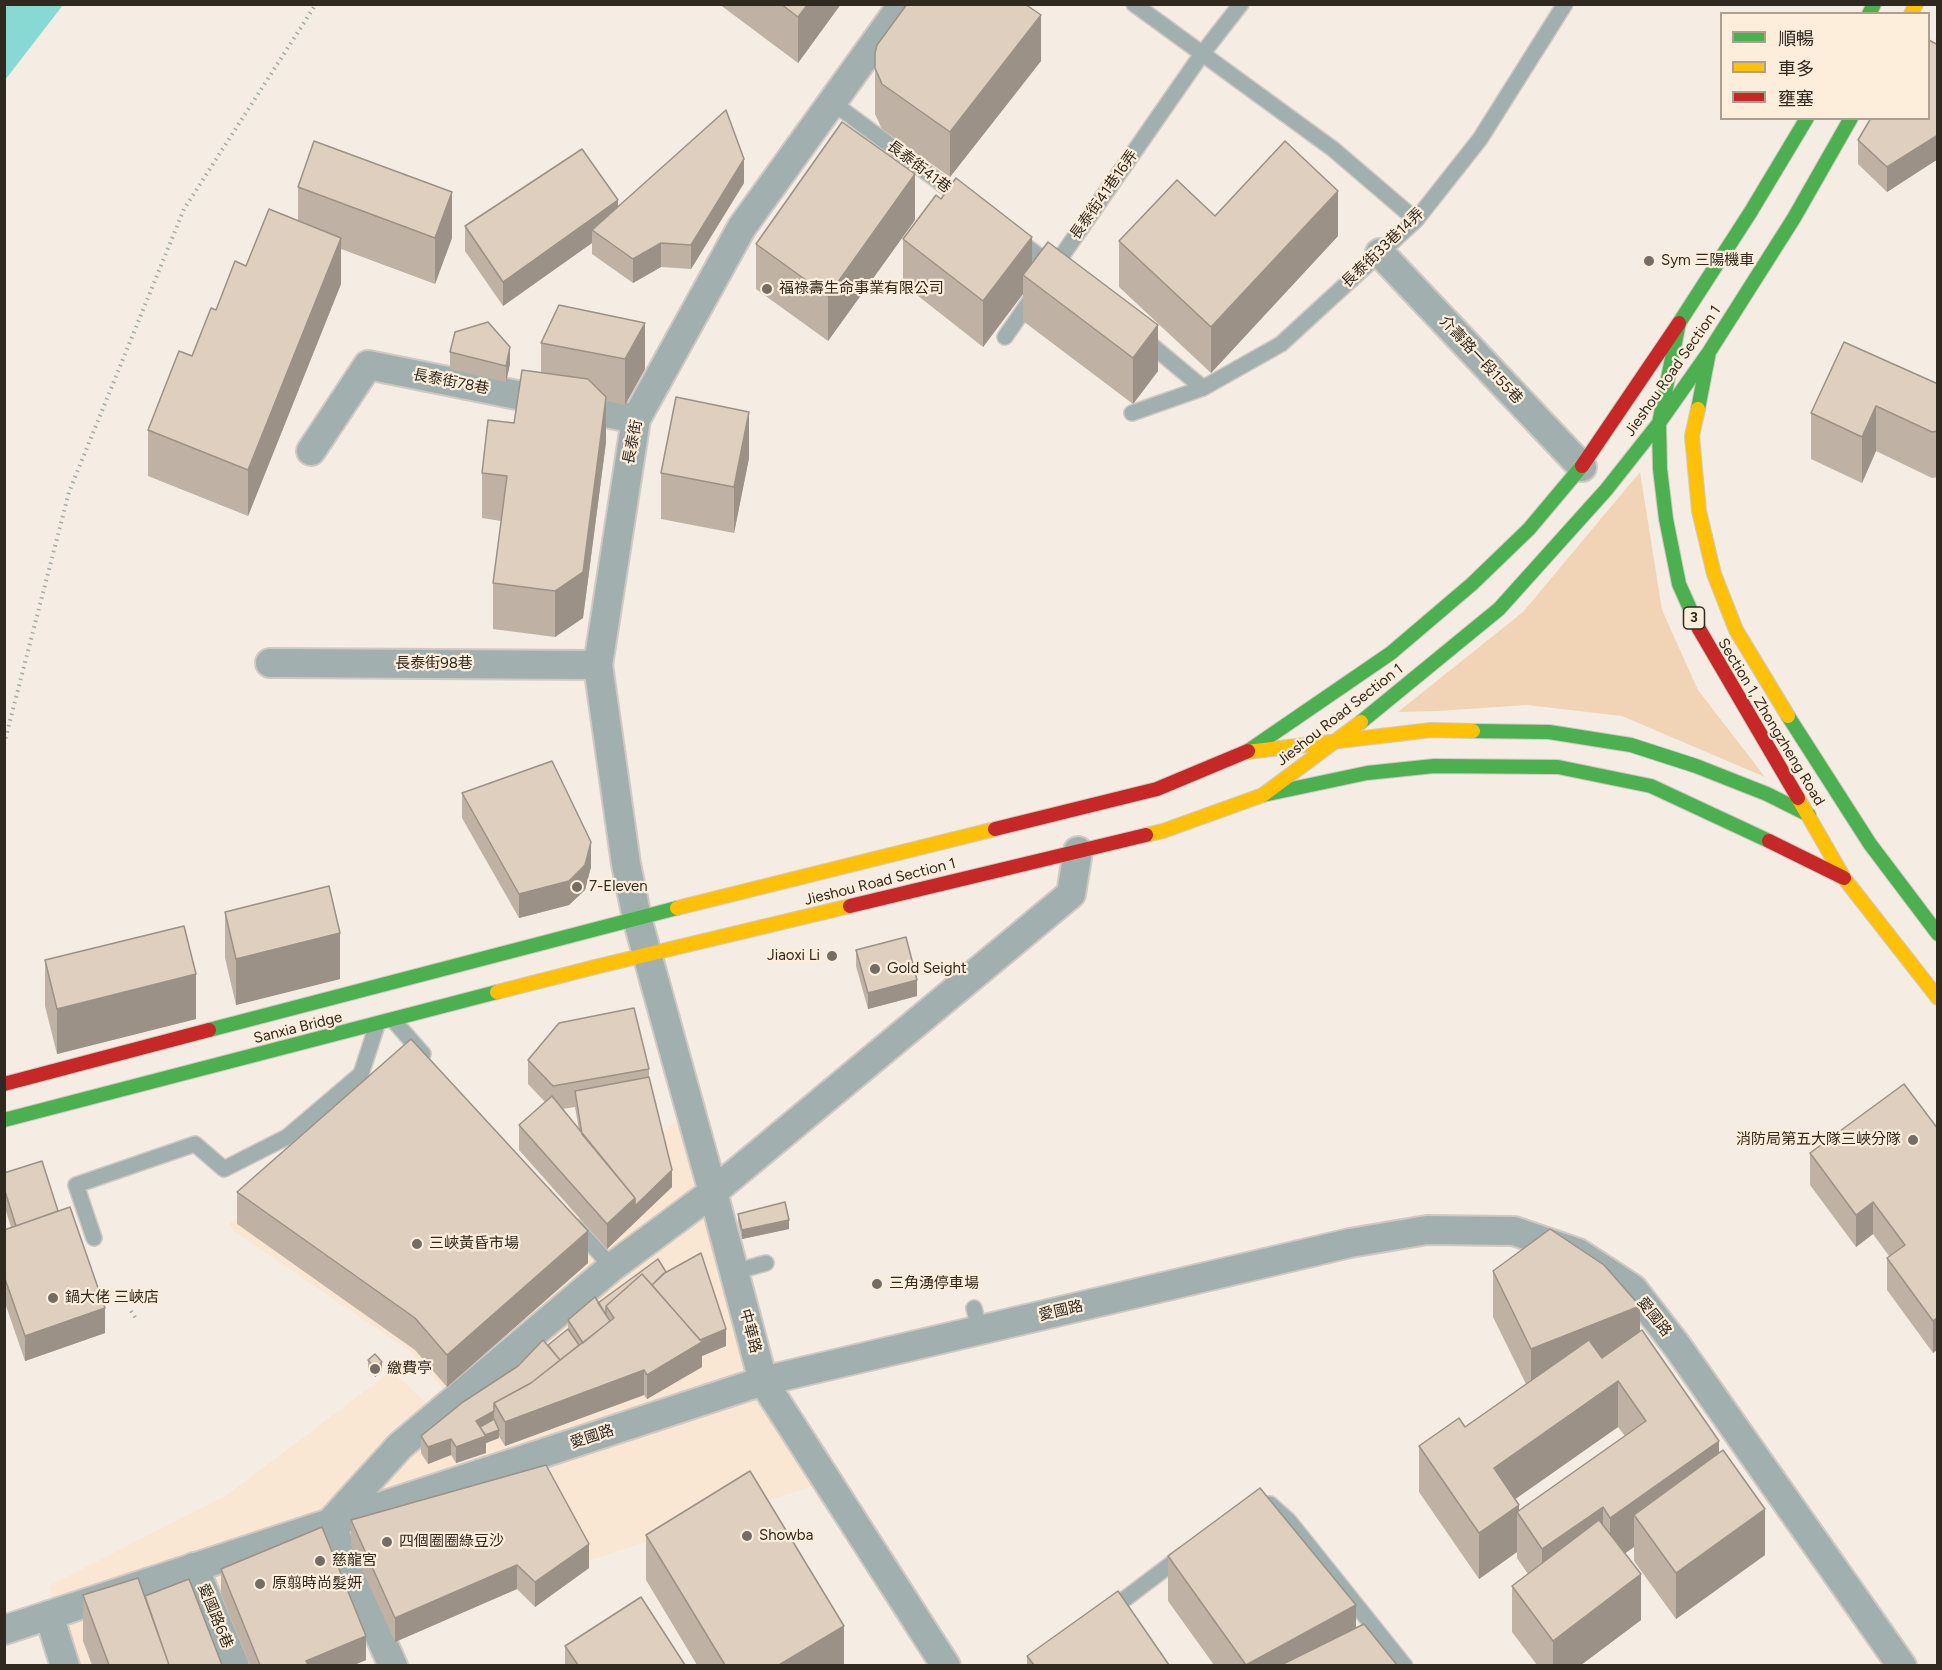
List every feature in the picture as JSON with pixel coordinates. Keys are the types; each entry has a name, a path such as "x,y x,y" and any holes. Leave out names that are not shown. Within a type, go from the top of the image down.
{"main road":[{"name":"Jieshou Road Section 1","path":"591,930 1157,789 1247,752 1391,653 1472,584 1529,529 1582,467 1750,213 1806,120"},
{"name":"Jieshou Road Section 1","path":"599,966 1163,831 1263,795 1336,742 1499,609 1606,490 1659,423 1709,352 1794,218 1850,120"},
{"name":"Section 1, Zhongzheng Road","path":"1679,323 1659,423 1660,470 1666,519 1679,584 1703,639 1844,878 1938,998"},
{"name":"Section 1, Zhongzheng Road","path":"1709,352 1692,436 1698,511 1714,574 1736,630 1870,844 1938,934"},
{"path":"1247,752 1431,730 1549,732 1631,745 1696,766 1757,790 1827,824"},
{"path":"1263,795 1367,773 1434,766 1558,767 1651,786 1734,823 1844,878"},
{"path":"1849,834 1870,844"},
{"name":"Sanxia Bridge","path":"4,1084 591,930"},
{"name":"Sanxia Bridge","path":"8,1119 394,1021 599,966"}],"street":[{"name":"長泰街","path":"647,955 626,864 597,665 636,419 742,227 903,4"},
{"name":"介壽路一段155巷","path":"1380,253 1582,467"},
{"name":"長泰街78巷","path":"311,451 368,365 636,419"},
{"name":"長泰街98巷","path":"270,663 597,665"},
{"path":"393,1665 330,1523 442,1403 612,1267 721,1202 1026,941 1071,894 1078,852"},
{"name":"中華路","path":"647,955 721,1202 734,1272 763,1381 946,1665"},
{"name":"愛國路","path":"4,1630 763,1381 976,1319 1350,1243 1427,1230 1514,1231 1578,1253 1633,1289 1902,1665"},
{"name":"愛國路6巷","path":"194,1568 235,1665"},
{"path":"49,1615 64,1665"}],"lane":[{"path":"1134,4 1333,148 1416,219"},
{"name":"長泰街41巷16弄","path":"1005,337 1058,270 1202,54 1241,4"},
{"name":"長泰街33巷14弄","path":"1132,413 1203,388 1281,344 1416,219 1480,139 1564,4"},
{"name":"長泰街41巷","path":"832,102 980,212"},
{"path":"999,226 1058,270"},
{"path":"1133,331 1203,388"},
{"path":"394,1021 433,1065"},
{"path":"94,1238 76,1185 195,1144 224,1169 287,1137 361,1074 377,1025"},
{"path":"565,1214 612,1267"},
{"path":"734,1272 766,1263"},
{"path":"1252,1502 1261,1495 1289,1521 1405,1665"},
{"path":"1093,1623 1196,1545"}],"path":[{"path":"4,744 69,492 184,209 316,4"},
{"path":"131,1311 137,1320"}],"shaded area":[{"path":"1640,472 1662,610 1698,690 1765,777 1622,716 1527,705 1398,712 1523,612"},
{"path":"385,1084 558,1217 684,1115 758,1391 818,1484 278,1665 75,1665 49,1586 227,1495 391,1371 430,1406 445,1391 411,1352 234,1231 229,1224"}],"water":[{"path":"4,5 63,5 5,80"}],"building":[{"path":"781,4 808,4 798,17"},
{"path":"907,4 1025,4 1041,15 950,132 882,84 875,68 877,45"},
{"path":"1930,41 1938,45 1938,135 1887,167 1858,140 1870,120 1930,120"},
{"path":"726,110 744,159 691,245 661,243 633,259 592,230"},
{"path":"842,122 915,174 828,296 756,244"},
{"path":"314,141 452,192 435,238 298,187"},
{"path":"1285,141 1338,191 1211,327 1119,241 1177,180 1215,216"},
{"path":"582,149 618,200 503,282 465,226"},
{"path":"956,178 1032,237 983,301 903,239 936,195 941,199"},
{"path":"269,209 341,238 248,470 148,430 179,351 192,356 211,308 216,310 235,261 246,266"},
{"path":"1048,242 1158,325 1133,358 1023,275"},
{"path":"559,305 645,323 625,359 541,343"},
{"path":"488,322 510,347 506,366 450,352 455,332"},
{"path":"1844,342 1938,384 1938,431 1932,432 1876,406 1862,437 1811,413"},
{"path":"522,370 588,379 606,397 583,572 555,591 493,583 507,476 482,473 488,420 514,423"},
{"path":"676,397 749,412 734,487 661,473"},
{"path":"552,761 591,842 585,865 569,881 519,894 462,793"},
{"path":"329,886 340,933 236,959 225,912"},
{"path":"184,926 196,974 57,1009 45,960"},
{"path":"906,937 917,980 868,993 856,950"},
{"path":"634,1008 649,1069 553,1086 528,1060 559,1023"},
{"name":"三峽黃昏市場","path":"411,1039 588,1231 447,1355 415,1318 237,1192"},
{"path":"649,1077 672,1170 635,1206 635,1198 582,1134 575,1091"},
{"path":"1904,1084 1938,1129 1938,1317 1933,1321 1887,1258 1905,1245 1873,1202 1856,1215 1810,1153"},
{"path":"552,1096 635,1198 607,1224 519,1125"},
{"path":"42,1161 58,1211 16,1226 4,1188 4,1173"},
{"path":"785,1202 789,1220 742,1230 738,1214"},
{"path":"70,1207 105,1308 25,1336 4,1276 4,1230"},
{"path":"1550,1229 1604,1265 1640,1306 1531,1349 1493,1271"},
{"path":"701,1253 726,1329 700,1340 652,1285 663,1274"},
{"path":"658,1259 666,1272 652,1285 642,1274 606,1306 606,1315 598,1303"},
{"path":"642,1274 702,1342 647,1375 644,1370 505,1422 494,1403 531,1383 614,1318 606,1306"},
{"path":"595,1297 610,1321 583,1343 568,1320"},
{"path":"568,1329 579,1345 560,1360 548,1345"},
{"path":"1642,1330 1719,1441 1610,1518 1603,1507 1542,1549 1517,1512 1646,1421 1618,1381 1494,1468 1519,1505 1479,1533 1419,1446 1459,1418 1465,1427 1589,1340 1602,1358"},
{"path":"543,1340 560,1360 531,1383 494,1403 494,1411 476,1421 486,1436 456,1447 451,1439 428,1447 421,1436 463,1402 518,1366"},
{"path":"375,1354 382,1362 375,1368 368,1360"},
{"path":"494,1419 499,1430 485,1435 480,1427"},
{"path":"1723,1450 1765,1509 1676,1573 1634,1515"},
{"path":"546,1465 589,1544 535,1582 517,1565 395,1618 351,1520"},
{"path":"750,1471 844,1626 779,1665 725,1665 646,1535"},
{"path":"1260,1488 1356,1605 1246,1665 1168,1556"},
{"path":"1599,1520 1641,1574 1553,1641 1512,1586"},
{"path":"322,1527 366,1636 306,1661 308,1665 260,1665 221,1569"},
{"path":"138,1578 169,1665 109,1665 83,1595"},
{"path":"189,1579 222,1665 169,1665 145,1596"},
{"path":"1118,1591 1169,1665 1034,1665 1027,1656"},
{"path":"641,1597 685,1665 578,1665 565,1646"},
{"path":"1364,1624 1397,1665 1281,1665"}],"traffic: fast":[{"path":"1870,12 1874,4"},
{"path":"1699,629 1679,584 1666,519 1660,469 1659,423 1679,323 1750,213 1806,120"},
{"path":"1698,409 1709,352 1794,218 1850,120"},
{"path":"1361,722 1499,609 1606,490 1659,423 1709,352"},
{"path":"1248,751 1391,653 1472,584 1529,529 1582,466"},
{"path":"1788,716 1870,844 1938,934"},
{"path":"1473,731 1549,732 1631,745 1696,766 1767,794 1809,815"},
{"path":"1263,795 1367,773 1434,766 1558,767 1651,786 1769,841"},
{"path":"209,1030 677,908"},
{"path":"4,1120 497,992"}],"traffic: slow":[{"path":"1912,12 1916,4"},
{"path":"1698,409 1692,436 1699,511 1714,574 1736,630 1788,716"},
{"path":"1146,835 1263,795 1361,722"},
{"path":"1247,752 1431,730 1473,731"},
{"path":"1798,798 1844,878 1938,998"},
{"path":"677,908 995,829"},
{"path":"497,992 850,906"}],"traffic: jam":[{"path":"1582,466 1679,323"},
{"path":"1699,629 1798,798"},
{"path":"995,829 1157,789 1248,751"},
{"path":"850,906 1146,835"},
{"path":"1769,841 1844,878"},
{"path":"4,1084 209,1030"}],"place":[{"name":"Sym 三陽機車","path":"1649,261"},
{"name":"福祿壽生命事業有限公司","path":"767,289"},
{"name":"7-Eleven","path":"577,887"},
{"name":"Jiaoxi Li","path":"832,956"},
{"name":"Gold Seight","path":"875,969"},
{"name":"消防局第五大隊三峽分隊","path":"1913,1140"},
{"name":"三峽黃昏市場","path":"417,1244"},
{"name":"三角湧停車場","path":"877,1284"},
{"name":"鍋大佬 三峽店","path":"53,1298"},
{"name":"繳費亭","path":"375,1369"},
{"name":"Showba","path":"747,1536"},
{"name":"四個圈圈綠豆沙","path":"387,1542"},
{"name":"慈龍宮","path":"320,1561"},
{"name":"原翦時尚髮妍","path":"260,1584"}]}
